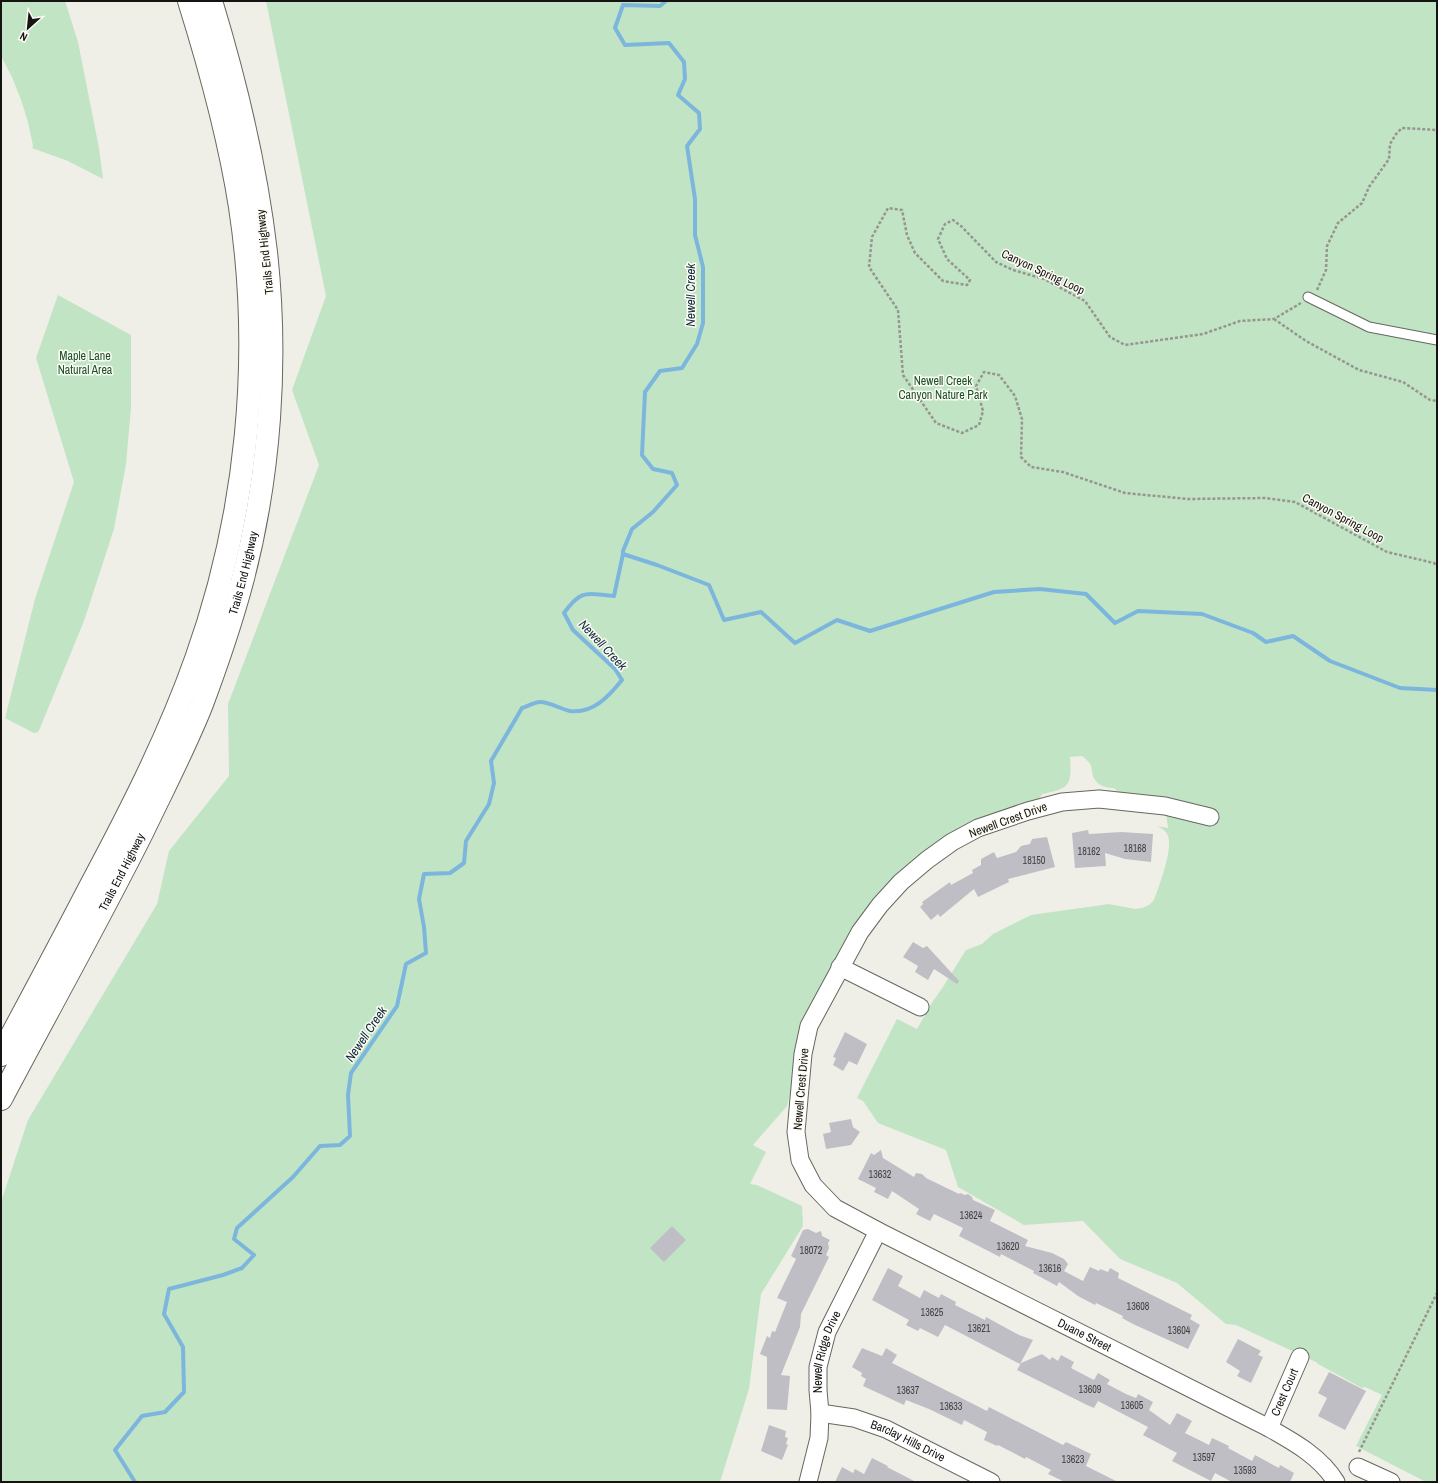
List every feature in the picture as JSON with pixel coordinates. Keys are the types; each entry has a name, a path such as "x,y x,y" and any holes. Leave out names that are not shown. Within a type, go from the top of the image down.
{"highway":[{"name":"Trails End Highway","path":"1,1055 112,845 168,729 195,662 216,600 234,520 248,411 250,368 250,328 245,246 232,161 210,73 189,1"},
{"name":"Trails End Highway","path":"1,1099 122,871 188,737 202,703 230,620 242,581 252,538 261,486 268,414 271,350 270,295 263,230 251,154 234,79 211,1"}],"street":[{"name":"Newell Crest Drive","path":"835,1208 813,1185 800,1160 796,1132 803,1054 809,1026 840,967 860,932 880,905 900,882 952,842 978,828 1028,811 1062,802 1099,799 1165,806 1210,817"},
{"path":"840,967 920,1008"},
{"name":"Duane Street","path":"835,1208 1269,1428 1305,1449 1333,1476"},
{"name":"Newell Ridge Drive","path":"808,1482 819,1438 820,1413 818,1367 827,1332 878,1231"},
{"name":"Crest Court","path":"1269,1428 1300,1357"},
{"name":"Barclay Hills Drive","path":"820,1413 854,1418 886,1429 991,1482"},
{"path":"1358,1467 1391,1482"}],"lane":[{"path":"1308,297 1369,327 1437,340"}],"path":[{"path":"1437,130 1402,128 1396,134 1390,144 1389,159 1369,187 1362,203 1338,223 1327,246 1326,270 1319,289 1274,320 1358,370 1403,382 1430,400 1437,401"},
{"name":"Canyon Spring Loop","path":"1274,320 1240,321 1203,334 1125,345 1110,337 1086,301 1044,279 1013,270 996,262 961,226 953,220 945,224 938,239 947,259 970,280 967,285 943,281 915,253 907,235 902,210 888,208 872,237 869,267 898,310 903,375 936,423 962,433 979,425 983,411 976,386 984,372 999,375 1015,396 1022,419 1021,457 1031,467 1064,472 1125,493 1188,499 1265,498 1295,502 1387,552 1434,563 1437,566"},
{"path":"1358,1467 1358,1455 1437,1293"}],"green space":[{"path":"1,1 65,1 78,42 99,148 103,179 68,161 32,148 33,146 28,122 21,100 12,77 1,56"},
{"name":"Newell Creek Canyon Nature Park","path":"266,1 1437,1 1437,1482 1426,1482 1356,1446 1382,1395 1365,1387 1362,1388 1316,1362 1236,1325 1226,1324 1177,1283 1120,1259 1083,1221 1024,1225 958,1187 946,1150 878,1123 863,1101 857,1098 897,1019 917,1029 966,950 982,944 993,934 1031,915 1109,904 1135,909 1149,905 1154,900 1165,868 1169,850 1167,834 1164,830 1157,826 1168,828 1166,812 1127,801 1114,788 1104,787 1096,782 1089,762 1082,756 1070,757 1069,780 1064,787 1042,794 1037,804 908,870 813,1005 787,1106 753,1145 766,1152 750,1184 757,1185 802,1206 803,1226 761,1294 749,1389 720,1482 1,1482 1,1202 28,1120 157,904 169,851 229,776 228,704 319,465 292,390 326,296"},
{"name":"Maple Lane Natural Area","path":"58,295 131,335 131,408 126,464 114,529 84,621 40,728 38,732 34,733 5,718 35,599 74,482 36,358"}],"building":[{"path":"1088,830 1089,834 1121,832 1153,834 1151,862 1125,859 1105,853 1106,866 1075,868 1072,833"},
{"path":"1047,837 1055,867 1008,879 1009,882 978,897 974,889 940,917 938,914 931,920 920,907 923,904 922,902 950,882 951,885 973,873 972,870 981,865 981,859 994,852 997,858 1016,852 1021,846 1030,844 1032,839"},
{"path":"913,942 923,948 927,946 959,981 957,984 934,969 928,980 915,972 918,966 903,957"},
{"path":"845,1032 867,1044 857,1065 849,1061 843,1071 833,1065 836,1058 833,1057"},
{"path":"851,1119 853,1127 860,1132 851,1145 826,1149 823,1134 831,1132 829,1123"},
{"path":"881,1150 883,1158 914,1177 916,1173 922,1174 926,1178 959,1194 968,1194 973,1200 995,1210 990,1221 1028,1240 1025,1246 1052,1253 1064,1259 1068,1264 1064,1271 1083,1281 1090,1267 1099,1271 1100,1269 1108,1272 1110,1268 1119,1273 1118,1278 1192,1315 1190,1319 1200,1325 1188,1349 1133,1324 1122,1318 1123,1316 1096,1303 1095,1305 1078,1296 1059,1282 1057,1286 1033,1273 1034,1271 1001,1254 1000,1257 959,1236 963,1228 934,1214 930,1221 916,1214 919,1209 892,1191 888,1199 874,1192 876,1188 858,1179 871,1153 874,1155"},
{"path":"672,1226 686,1240 664,1262 650,1248"},
{"path":"808,1229 816,1233 821,1231 822,1236 830,1240 826,1255 829,1257 801,1314 800,1327 781,1375 790,1376 787,1410 767,1409 767,1357 760,1354 767,1336 770,1338 772,1331 775,1332 787,1302 777,1298 796,1259 791,1256 803,1230"},
{"path":"888,1268 903,1276 898,1286 920,1298 924,1290 939,1298 941,1294 956,1302 955,1305 985,1320 986,1317 1019,1335 1033,1340 1020,1364 945,1325 938,1337 920,1328 918,1331 906,1325 909,1320 872,1300"},
{"path":"1238,1339 1261,1351 1258,1355 1263,1357 1251,1383 1237,1376 1240,1371 1226,1362"},
{"path":"862,1348 882,1356 886,1348 897,1355 892,1363 987,1411 989,1407 1063,1445 1066,1442 1091,1454 1086,1466 1118,1482 1065,1482 1048,1474 1051,1470 1026,1457 1025,1459 998,1445 997,1446 984,1440 987,1432 964,1420 962,1425 929,1409 906,1400 904,1405 863,1386 866,1379 861,1376 862,1373 852,1367"},
{"path":"1042,1354 1050,1360 1052,1357 1058,1361 1061,1355 1074,1362 1071,1368 1094,1380 1098,1373 1110,1380 1107,1384 1136,1398 1138,1394 1153,1402 1149,1410 1170,1425 1177,1413 1192,1421 1185,1433 1209,1445 1212,1438 1229,1446 1228,1448 1252,1461 1255,1455 1279,1468 1280,1465 1294,1473 1290,1482 1232,1482 1215,1473 1211,1481 1172,1461 1177,1453 1143,1435 1148,1427 1098,1401 1094,1408 1087,1405 1017,1370 1021,1363"},
{"path":"1329,1372 1366,1391 1345,1430 1318,1416 1327,1398 1318,1393"},
{"path":"769,1425 786,1431 785,1437 788,1438 786,1444 788,1445 782,1460 761,1451"},
{"path":"872,1458 916,1482 835,1482 842,1467 853,1473 855,1469 864,1474"}],"waterway":[{"name":"Newell Creek","path":"135,1482 115,1450 142,1416 165,1412 184,1392 183,1347 164,1314 169,1289 223,1275 242,1268 254,1255 234,1239 237,1228 293,1177 320,1146 340,1145 350,1136 348,1095 351,1073 397,1006 406,964 426,953 424,927 419,899 424,874 450,873 464,863 466,841 489,804 494,783 491,761 522,708 540,702 548,703 570,711 586,710 600,703 622,680 615,669 573,630 564,613 570,605 586,594 614,596 623,551 632,529 653,512 677,485 672,473 653,469 642,455 645,392 660,371 682,368 697,344 703,323 703,267 695,235 695,199 687,146 700,129 699,113 678,95 685,79 684,62 669,43 625,45 615,28 623,5 660,6 666,1"},
{"path":"623,554 709,585 724,620 761,612 795,643 837,620 870,631 994,592 1040,589 1086,594 1115,623 1138,611 1202,614 1253,633 1266,642 1293,636 1330,661 1400,688 1437,690"}]}
